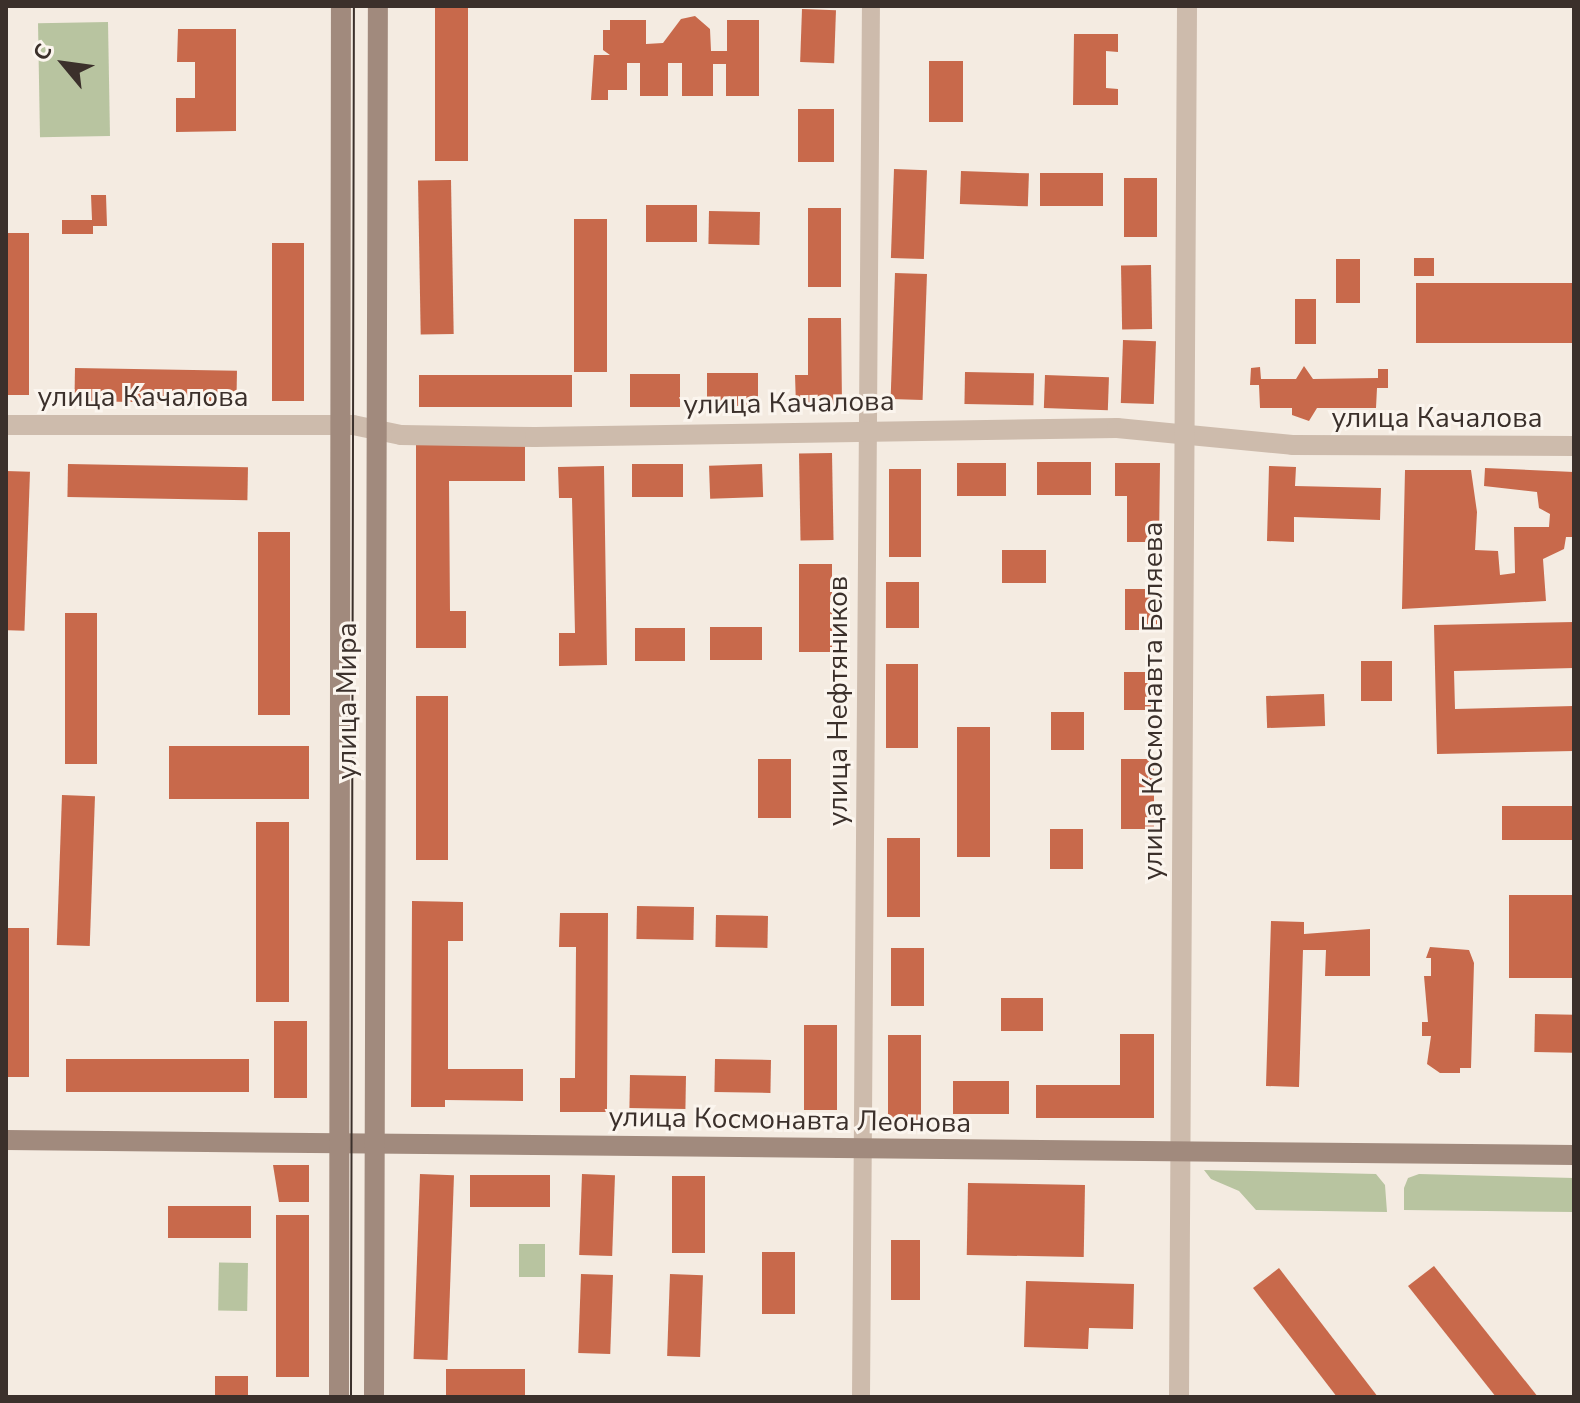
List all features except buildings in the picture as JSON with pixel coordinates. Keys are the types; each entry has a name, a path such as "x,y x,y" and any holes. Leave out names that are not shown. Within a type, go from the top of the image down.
{"main road":[{"name":"улица Мира","path":"339,1397 341,6"},
{"name":"улица Мира","path":"374,1397 378,6"},
{"name":"улица Космонавта Леонова","path":"6,1140 1574,1155"}],"street":[{"name":"улица Нефтяников","path":"861,1397 871,6"},
{"name":"улица Космонавта Беляева","path":"1179,1397 1178,1152 1187,6"},
{"name":"улица Качалова","path":"6,425 340,425 376,426 401,435 535,437 867,429 1117,428 1292,445 1574,446"}],"green space":[{"path":"108,22 110,136 40,137 38,23"},
{"path":"1204,1170 1376,1174 1385,1185 1387,1212 1256,1210 1239,1191 1211,1179"},
{"path":"1419,1174 1574,1178 1574,1212 1404,1210 1404,1188 1408,1178"},
{"path":"519,1244 545,1244 545,1277 519,1277"},
{"path":"219,1262 248,1263 247,1311 218,1310"}],"tram line":[{"path":"351,1397 354,6"}]}
